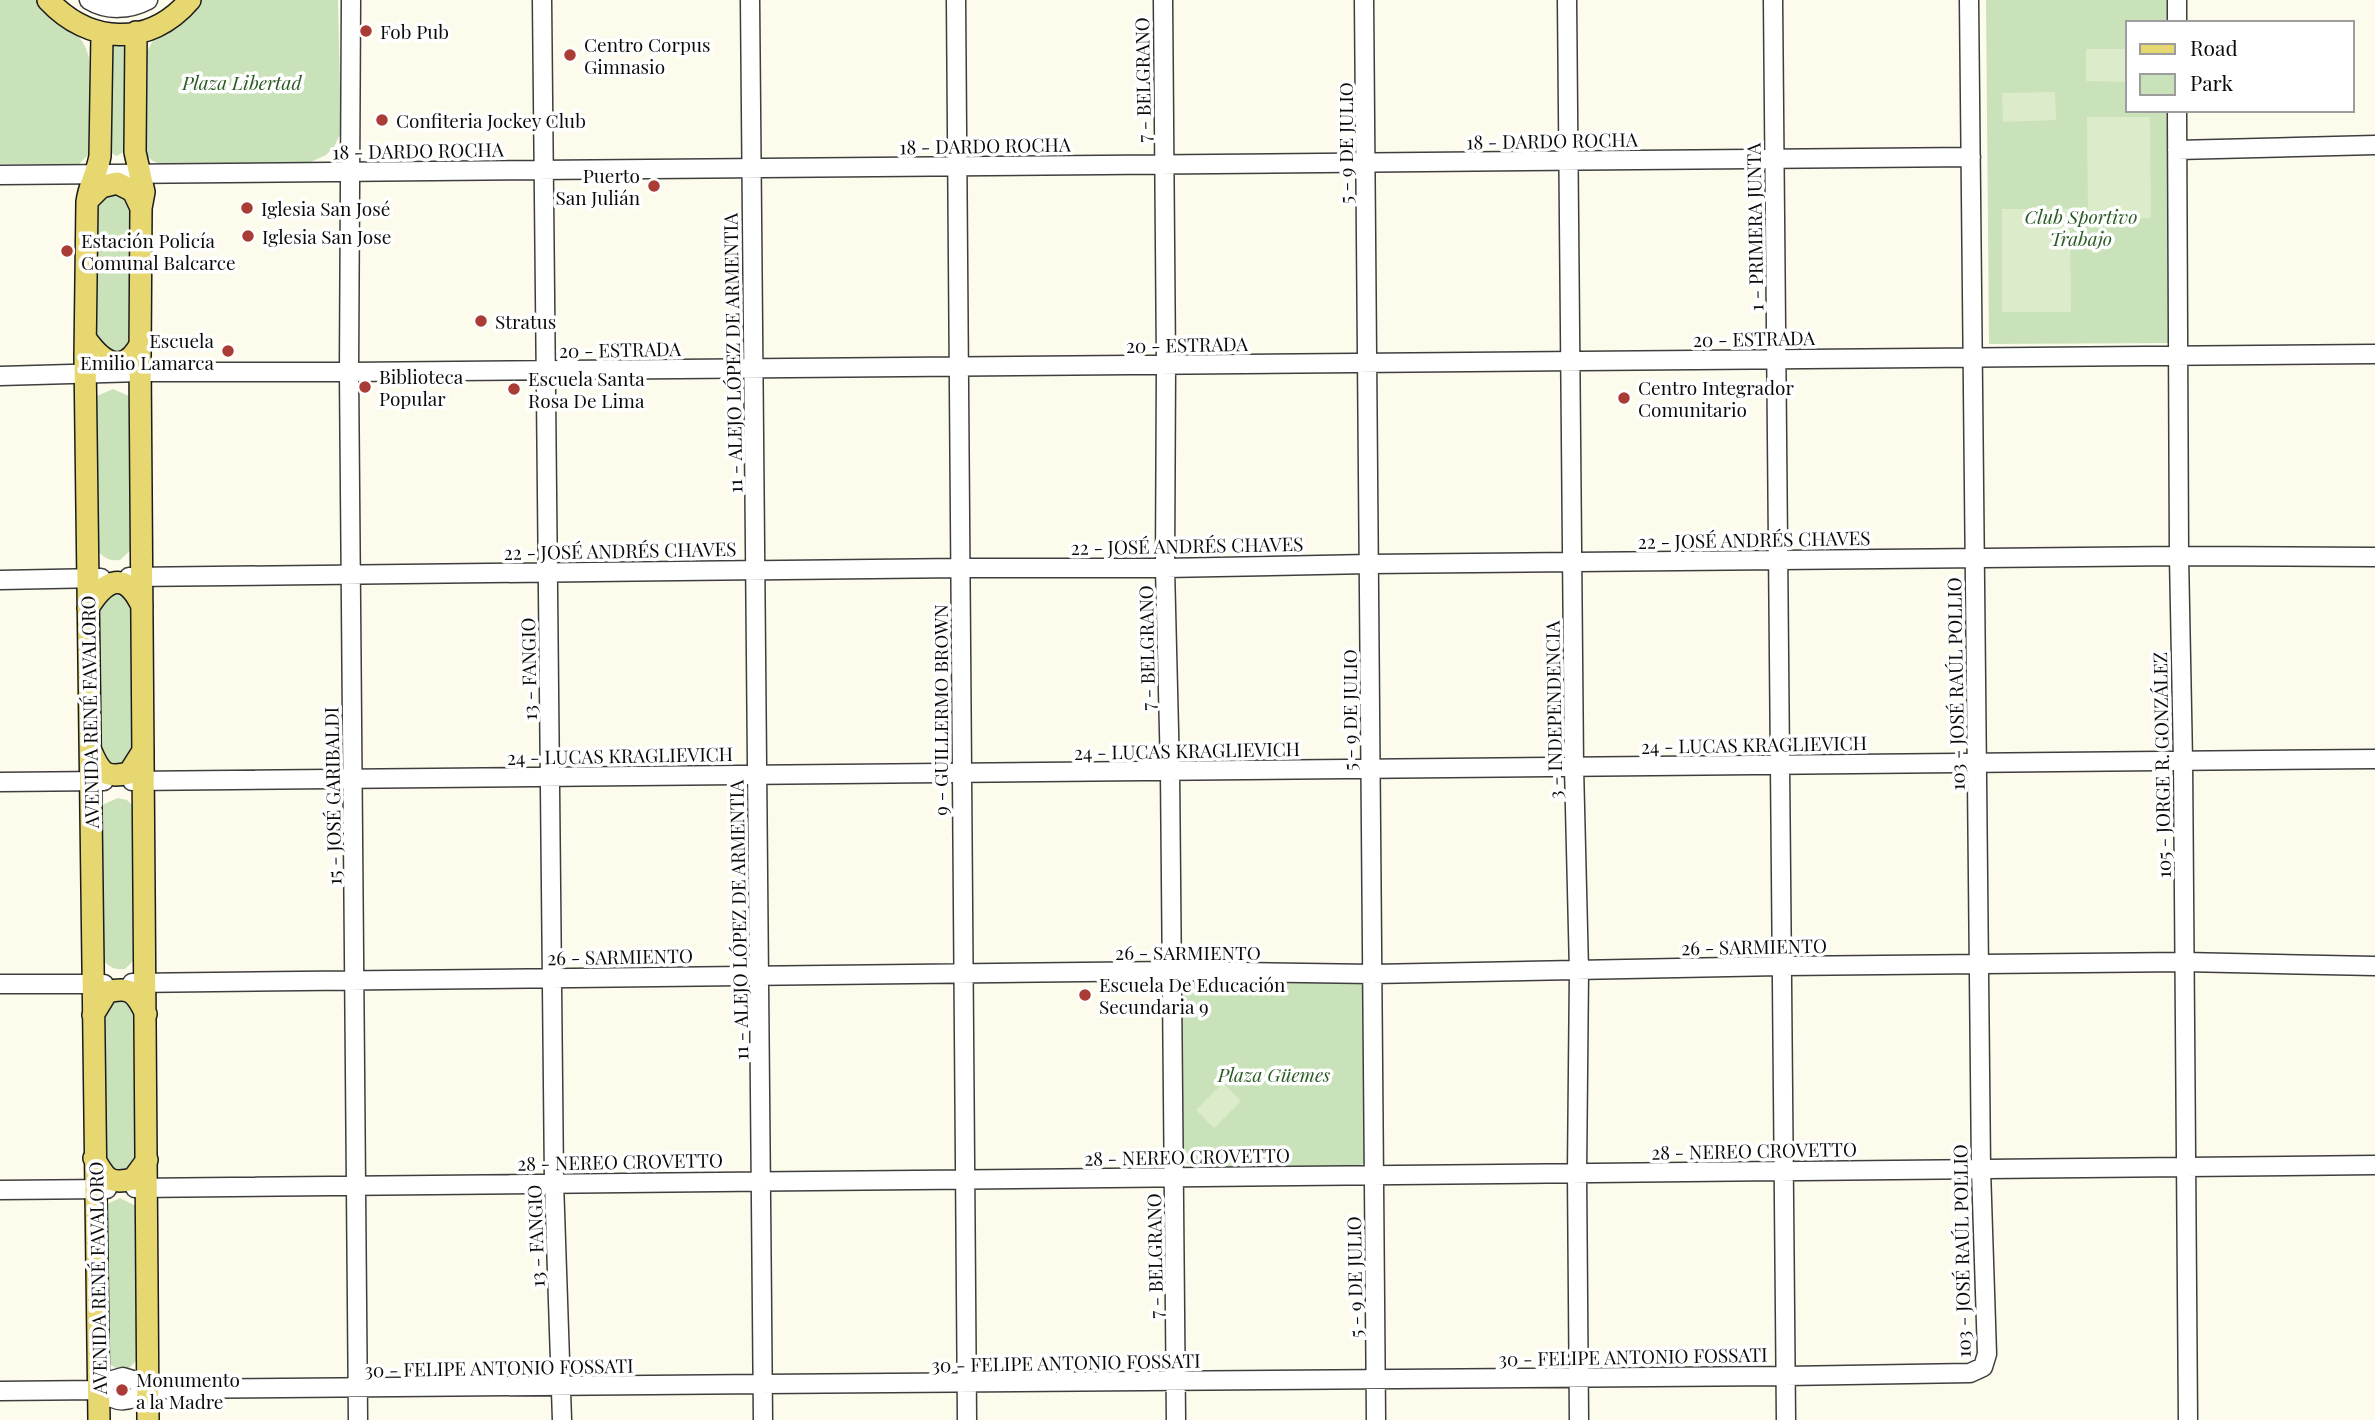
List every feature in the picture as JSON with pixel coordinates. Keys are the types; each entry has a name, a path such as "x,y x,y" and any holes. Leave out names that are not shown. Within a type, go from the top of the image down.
{"main road":[{"path":"48,0 75,23 102,34 136,32 167,21 190,0"},
{"path":"136,32 135,152 144,192 141,208 141,372 148,1420"},
{"name":"AVENIDA RENÉ FAVALORO","path":"99,1420 94,1189 86,339 87,202 100,156 102,34"},
{"path":"87,202 101,187 117,183 133,191 141,208"},
{"path":"86,339 98,355 111,363 126,360 135,354 141,343"},
{"path":"88,608 104,586 116,583 127,584 136,593 142,606"},
{"path":"90,749 97,766 106,774 117,776 129,773 143,751"},
{"path":"92,1016 107,992 119,989 130,991 139,999 146,1014"},
{"path":"94,1158 110,1181 121,1182 133,1179 147,1160"}],"street":[{"name":"15 - JOSÉ GARIBALDI","path":"351,0 349,372 358,1420"},
{"name":"13 - FANGIO","path":"542,0 554,1182 562,1420"},
{"name":"11 - ALEJO LÓPEZ DE ARMENTIA","path":"750,0 764,1420"},
{"name":"9 - GUILLERMO BROWN","path":"956,0 967,1420"},
{"name":"7 - BELGRANO","path":"1163,0 1165,568 1170,771 1176,1420"},
{"name":"5 - 9 DE JULIO","path":"1364,0 1376,1420"},
{"name":"3 - INDEPENDENCIA","path":"1567,0 1574,767 1579,971 1579,1420"},
{"name":"1 - PRIMERA JUNTA","path":"1773,0 1787,1420"},
{"name":"103 - JOSÉ RAÚL POLLIO","path":"1969,0 1978,964 1987,1354 1983,1367"},
{"path":"2177,0 2177,21"},
{"name":"AVENIDA RENÉ FAVALORO","path":"97,3 102,34"},
{"path":"97,3 125,8 141,3 136,32"},
{"name":"105 - JORGE R. GONZÁLEZ","path":"2177,112 2188,1420"},
{"path":"2177,150 2375,145"},
{"name":"18 - DARDO ROCHA","path":"0,175 1971,157"},
{"name":"20 - ESTRADA","path":"0,376 141,372 547,371 2375,354"},
{"name":"22 - JOSÉ ANDRÉS CHAVES","path":"0,580 547,571 1165,568 2179,556 2375,557"},
{"name":"24 - LUCAS KRAGLIEVICH","path":"0,782 2375,760"},
{"name":"26 - SARMIENTO","path":"0,984 1172,971 1373,974 2184,962 2375,966"},
{"name":"28 - NEREO CROVETTO","path":"0,1190 554,1182 2375,1165"},
{"name":"30 - FELIPE ANTONIO FOSSATI","path":"99,1390 109,1381 123,1377 136,1381 147,1390 358,1389 1786,1376 1970,1373 1983,1367"},
{"path":"0,1391 99,1390"}],"green space":[{"path":"0,0 36,0 74,31 85,47 89,58 90,153 78,165 0,164"},
{"name":"Plaza Libertad","path":"199,0 338,0 341,132 334,147 326,155 306,164 164,164 154,162 147,156 143,150 145,59 148,49 166,26"},
{"name":"Club Sportivo Trabajo","path":"1986,0 2172,0 2172,21 2126,21 2126,112 2173,112 2174,343 1989,344"},
{"name":"Plaza Libertad","path":"115,45 123,47 126,52 125,151 117,156 109,152 110,48"},
{"path":"2086,49 2126,49 2126,82 2086,81"},
{"path":"2055,92 2056,120 2003,122 2002,93"},
{"path":"2087,117 2150,117 2151,218 2088,219"},
{"path":"109,190 134,203 134,341 121,355 96,343 95,200"},
{"path":"2002,209 2070,209 2071,312 2002,312"},
{"path":"113,389 129,396 133,405 134,547 120,560 106,558 96,549 94,405 97,396"},
{"path":"114,594 127,600 134,610 135,752 122,766 114,766 98,754 96,611 105,597"},
{"path":"118,798 127,800 133,806 138,956 125,969 112,967 101,958 99,814 102,805"},
{"name":"Plaza Güemes","path":"1352,978 1364,983 1365,1163 1351,1169 1205,1170 1187,1164 1180,1148 1179,993 1184,983 1193,979"},
{"path":"118,1000 134,1008 138,1016 139,1158 126,1172 118,1172 101,1160 103,1007"},
{"path":"1223,1083 1241,1101 1214,1128 1196,1110"},
{"path":"120,1198 136,1206 141,1356 128,1369 114,1367 103,1358 105,1205"}],"place":[{"name":"Fob Pub","path":"366,31"},
{"name":"Centro Corpus Gimnasio","path":"570,55"},
{"name":"Confiteria Jockey Club","path":"382,120"},
{"name":"Puerto San Julián","path":"654,186"},
{"name":"Iglesia San José","path":"247,208"},
{"name":"Iglesia San Jose","path":"248,236"},
{"name":"Estación Policía Comunal Balcarce","path":"67,251"},
{"name":"Stratus","path":"481,321"},
{"name":"Escuela Emilio Lamarca","path":"228,351"},
{"name":"Biblioteca Popular","path":"365,387"},
{"name":"Escuela Santa Rosa De Lima","path":"514,389"},
{"name":"Centro Integrador Comunitario","path":"1624,398"},
{"name":"Escuela De Educación Secundaria 9","path":"1085,995"},
{"name":"Monumento a la Madre","path":"122,1390"}]}
